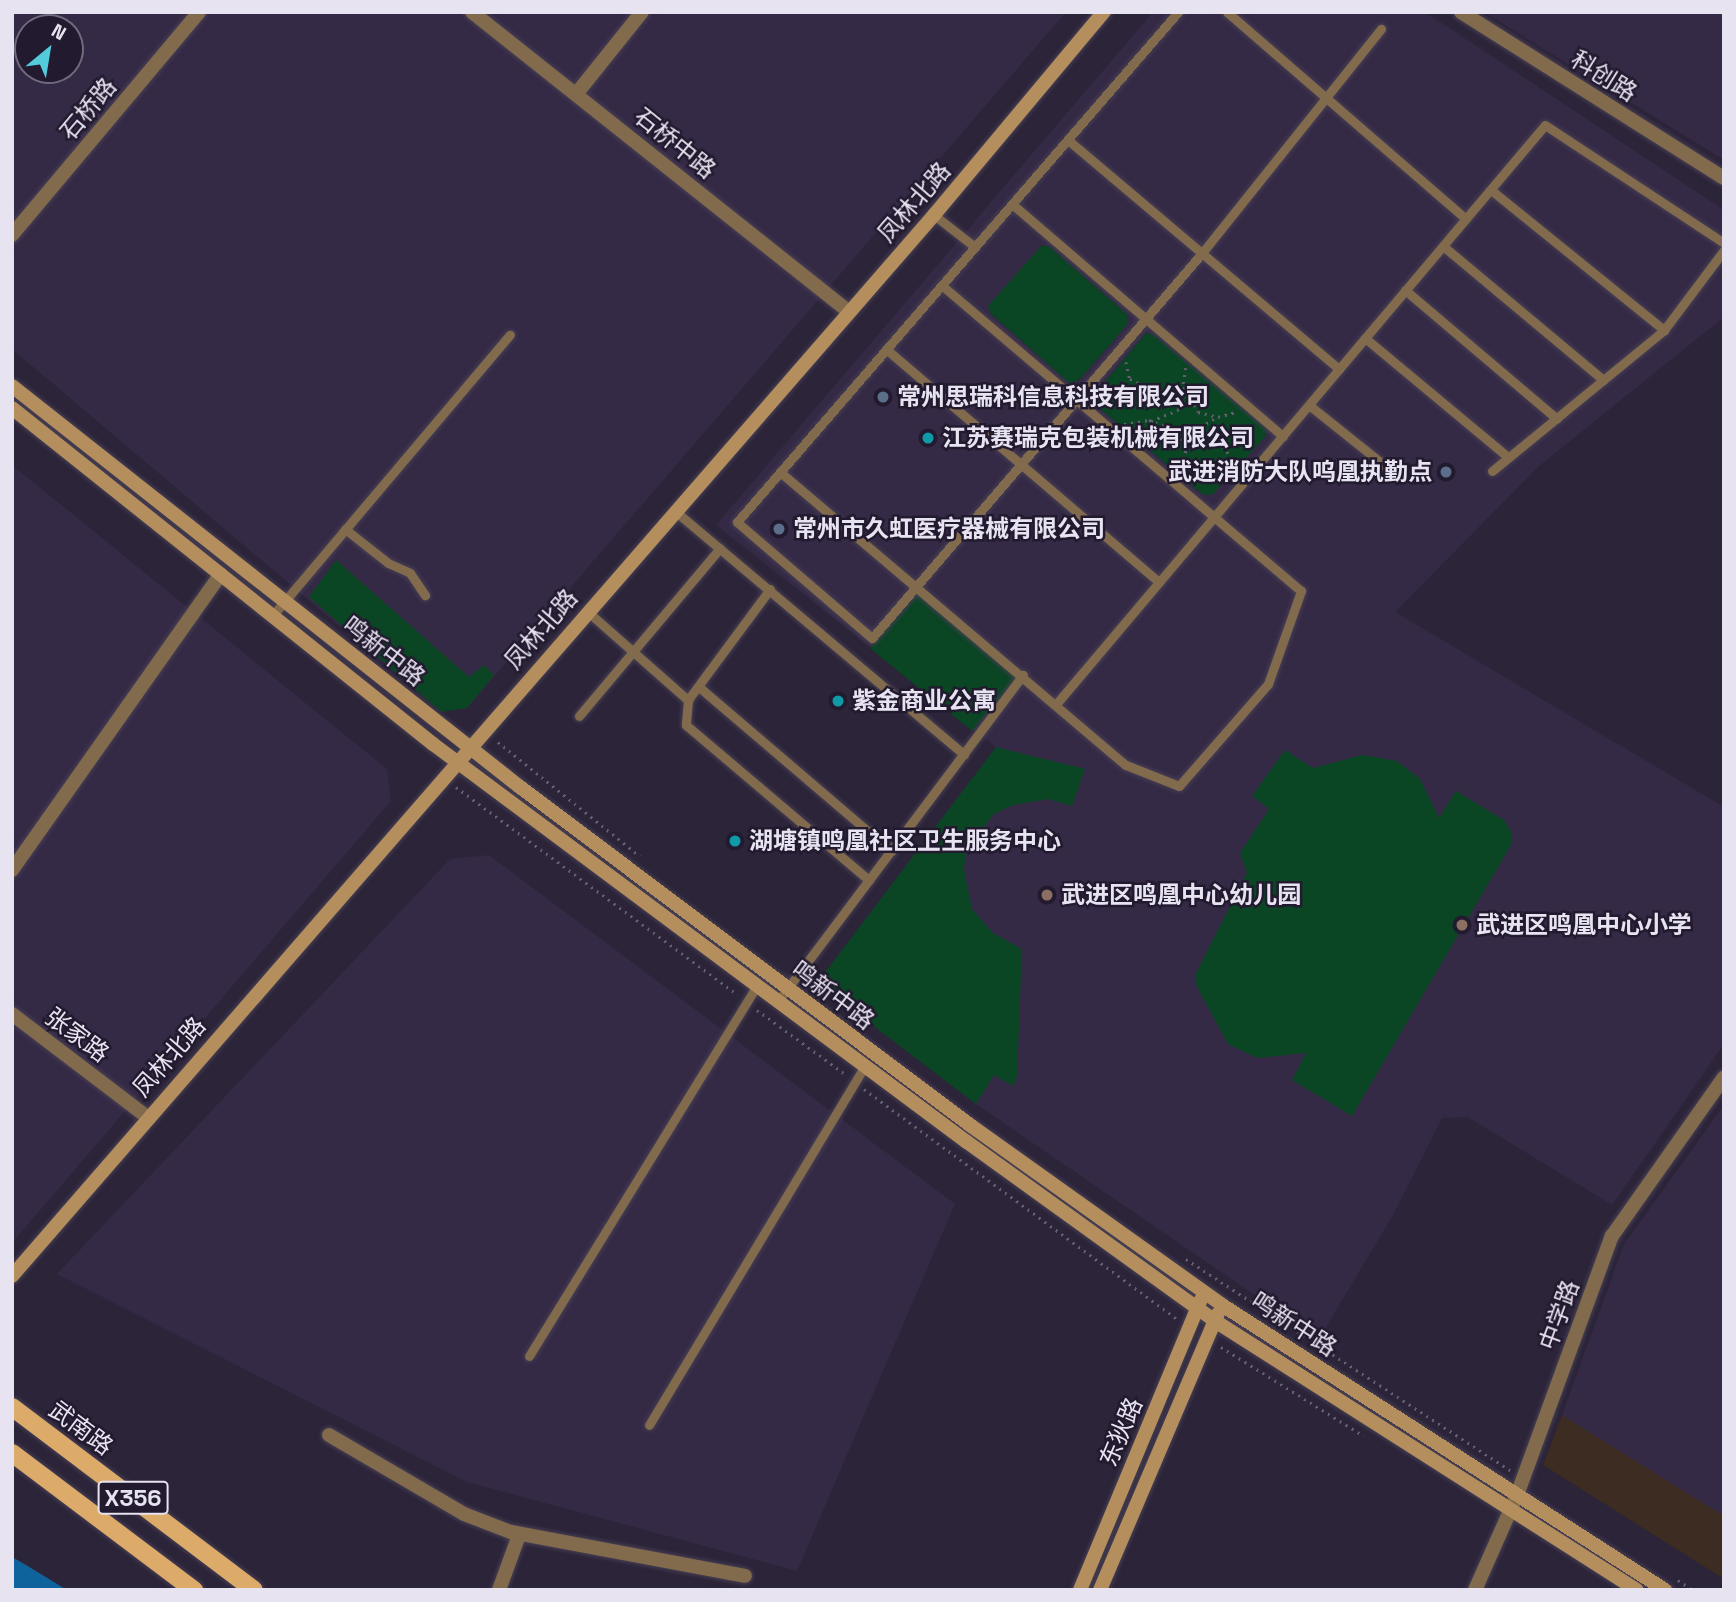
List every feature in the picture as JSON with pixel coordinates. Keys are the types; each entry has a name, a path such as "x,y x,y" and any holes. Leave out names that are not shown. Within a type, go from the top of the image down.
{"main road":[{"name":"凤林北路","path":"12,1276 468,747 934,215 1104,12"},
{"name":"鸣新中路","path":"12,386 783,995 865,1065 1215,1321 1665,1590"},
{"name":"鸣新中路","path":"12,408 456,761 757,985 783,995 1222,1305 1514,1502 1637,1590"},
{"name":"东狄路","path":"1080,1590 1205,1292"},
{"name":"东狄路","path":"1100,1590 1222,1305"},
{"name":"武南路","path":"12,1407 254,1590"},
{"name":"X356","path":"12,1453 194,1590"}],"street":[{"name":"石桥路","path":"12,235 199,12"},
{"name":"石桥中路","path":"472,12 849,312"},
{"path":"577,93 642,12"},
{"name":"科创路","path":"1461,12 1724,177"},
{"path":"12,870 221,573"},
{"name":"张家路","path":"12,1014 147,1117"},
{"name":"中学路","path":"1475,1590 1523,1479 1612,1236 1724,1077"},
{"path":"330,1435 464,1514 520,1535 745,1576"},
{"path":"499,1590 520,1535"}],"lane":[{"path":"1178,12 737,522 872,638 1202,253 1381,29"},
{"path":"1227,12 1466,219"},
{"path":"1057,703 1545,125 1724,243"},
{"path":"1068,140 1339,369"},
{"path":"1490,190 1664,330"},
{"path":"1012,204 1283,436"},
{"path":"934,215 975,247"},
{"path":"1443,246 1603,380"},
{"path":"1492,471 1664,330 1724,250"},
{"path":"780,472 1057,703 1126,765 1179,786 1268,684 1301,591 942,285"},
{"path":"1405,290 1557,419"},
{"path":"273,615 510,335"},
{"path":"1365,338 1508,457"},
{"path":"886,349 1159,582"},
{"path":"1309,405 1395,474"},
{"path":"675,511 964,754"},
{"path":"345,529 388,563 410,573 425,595"},
{"path":"579,716 720,548"},
{"path":"769,589 688,701 686,725 869,880"},
{"path":"587,611 688,701"},
{"path":"783,995 1023,675"},
{"path":"699,687 891,851"},
{"path":"529,1356 757,985"},
{"path":"649,1425 865,1065"}],"path":[{"path":"1119,350 1130,379 1171,397 1179,409"},
{"path":"1187,354 1183,387 1187,397 1204,417 1218,417"},
{"path":"1111,428 1150,421 1179,409 1187,397"},
{"path":"1185,448 1200,427 1218,417 1249,407"},
{"path":"1150,421 1178,432 1185,448 1184,460 1172,481"},
{"path":"1200,427 1206,443 1230,451 1249,476"},
{"path":"483,730 641,857"},
{"path":"1177,1253 1523,1479"},
{"path":"1670,1575 1693,1590"}],"shaded area":[{"path":"12,12 1066,12 467,708 441,712 12,349"},
{"path":"1153,12 1425,12 1724,210 1724,317 1539,466 1395,612 1724,807 1724,1044 1612,1205 1468,1117 1442,1118 1393,1215 1319,1339 976,1104 817,983 996,747 716,525"},
{"path":"1484,12 1724,12 1724,160 1698,144"},
{"path":"12,465 387,769 391,801 12,1243"},
{"path":"489,855 955,1204 797,1571 467,1482 57,1274 450,859"},
{"path":"1724,1105 1724,1516 1562,1415 1624,1244"},
{"path":"1562,1415 1724,1516 1724,1579 1543,1465"}],"green space":[{"path":"1042,245 1050,247 1128,315 1127,325 1079,380 1069,383 990,313 988,306"},
{"path":"1146,333 1154,335 1266,429 1265,437 1212,495 1202,494 1093,403 1092,397"},
{"path":"336,560 469,677 484,665 494,675 467,708 441,712 309,597"},
{"path":"917,590 1020,673 972,731 870,648"},
{"path":"996,747 1085,769 1072,806 1048,799 1013,805 994,814 966,849 964,870 972,909 993,933 1022,949 1017,1077 1013,1086 994,1075 976,1104 817,983"},
{"path":"1285,750 1313,768 1362,755 1397,761 1420,779 1439,818 1456,791 1504,820 1511,832 1512,843 1352,1116 1292,1080 1306,1053 1257,1058 1228,1044 1197,987 1195,975 1247,873 1240,853 1269,809 1252,796"}],"water":[{"path":"12,1557 26,1565 67,1590 12,1590"}],"place":[{"name":"常州思瑞科信息科技有限公司","path":"883,397"},
{"name":"江苏赛瑞克包装机械有限公司","path":"928,438"},
{"name":"武进消防大队呜凰执勤点","path":"1446,472"},
{"name":"常州市久虹医疗器械有限公司","path":"779,529"},
{"name":"紫金商业公寓","path":"838,701"},
{"name":"湖塘镇鸣凰社区卫生服务中心","path":"735,841"},
{"name":"武进区鸣凰中心幼儿园","path":"1047,895"},
{"name":"武进区鸣凰中心小学","path":"1462,925"}]}
